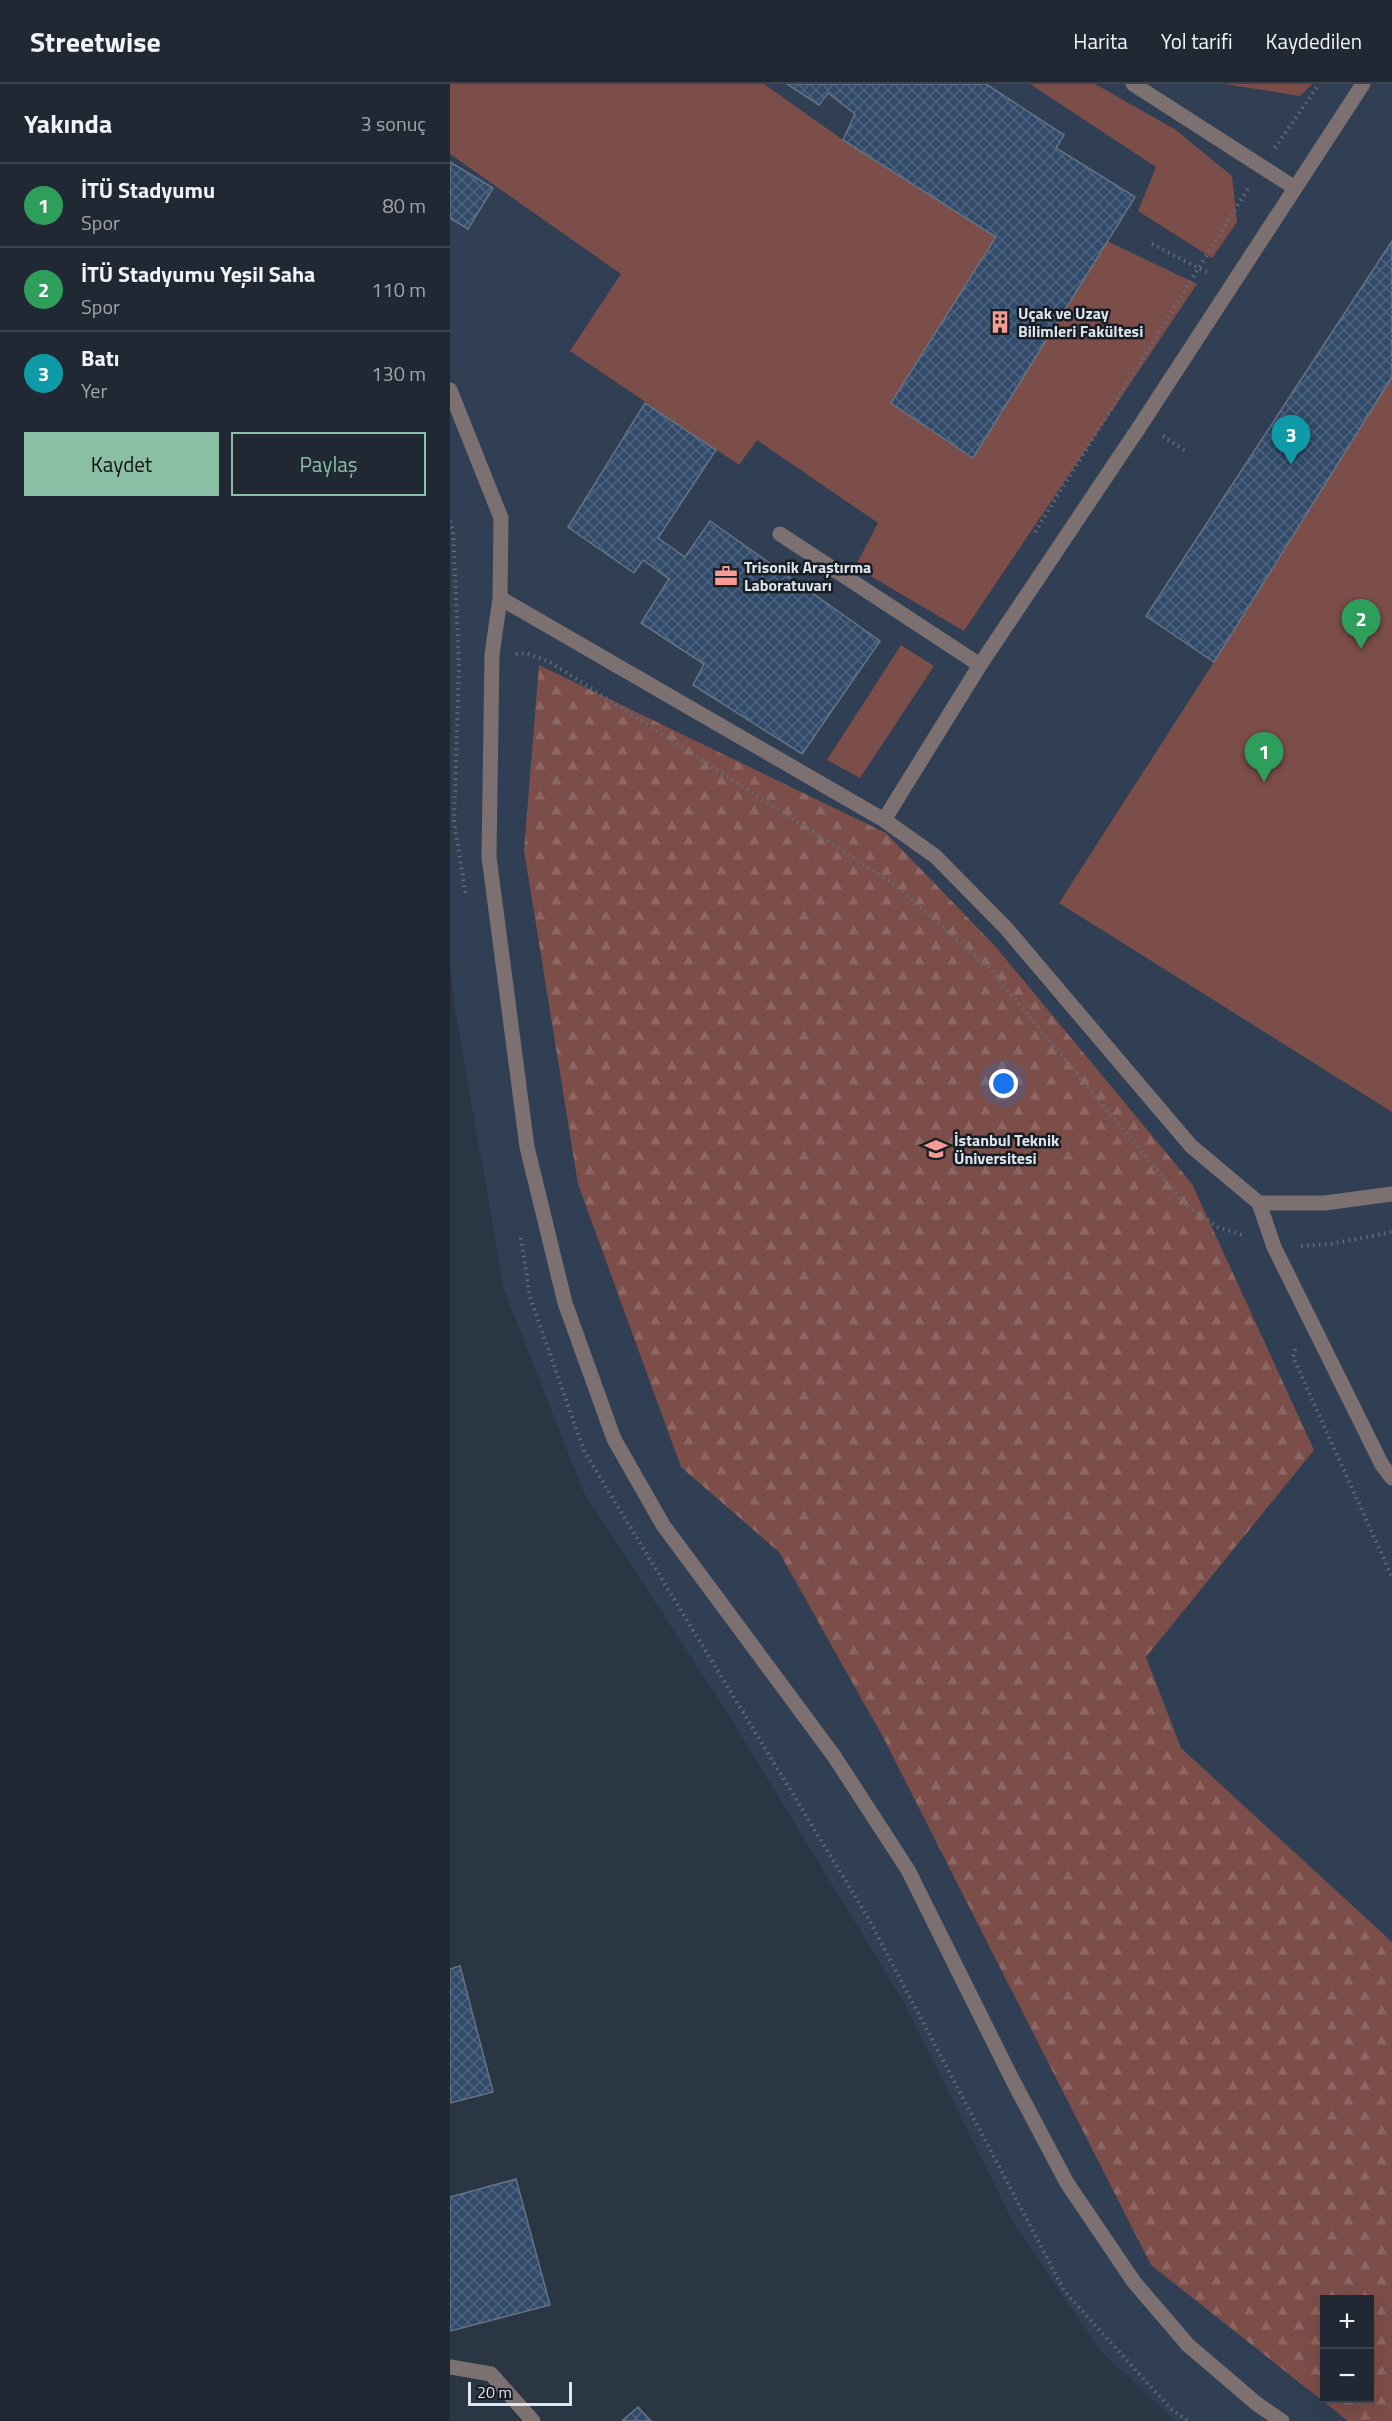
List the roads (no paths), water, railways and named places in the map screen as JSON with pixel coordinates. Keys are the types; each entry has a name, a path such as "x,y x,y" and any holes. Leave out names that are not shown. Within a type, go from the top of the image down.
{"street":[{"path":"1133,84 1294,188"},
{"path":"884,820 980,665 1363,84"},
{"path":"450,390 501,518 500,598 492,655 489,856 527,1147 565,1304 614,1439 663,1525 834,1756 908,1870 1067,2183 1134,2283 1188,2345 1257,2404 1282,2421"},
{"path":"780,534 980,665"},
{"path":"500,598 884,820 935,856 1005,927 1191,1146 1259,1203 1274,1247 1382,1465 1392,1478"},
{"path":"1259,1203 1325,1203 1392,1194"},
{"path":"450,2367 491,2374 533,2421"}],"place":[{"name":"Uçak ve Uzay Bilimleri Fakültesi","path":"1000,322"},
{"name":"Batı","path":"1291,465"},
{"name":"Trisonik Araştırma Laboratuvarı","path":"726,576"},
{"name":"İTÜ Stadyumu Yeşil Saha","path":"1361,649"},
{"name":"İTÜ Stadyumu","path":"1264,782"},
{"name":"İstanbul Teknik Üniversitesi","path":"936,1149"}]}
